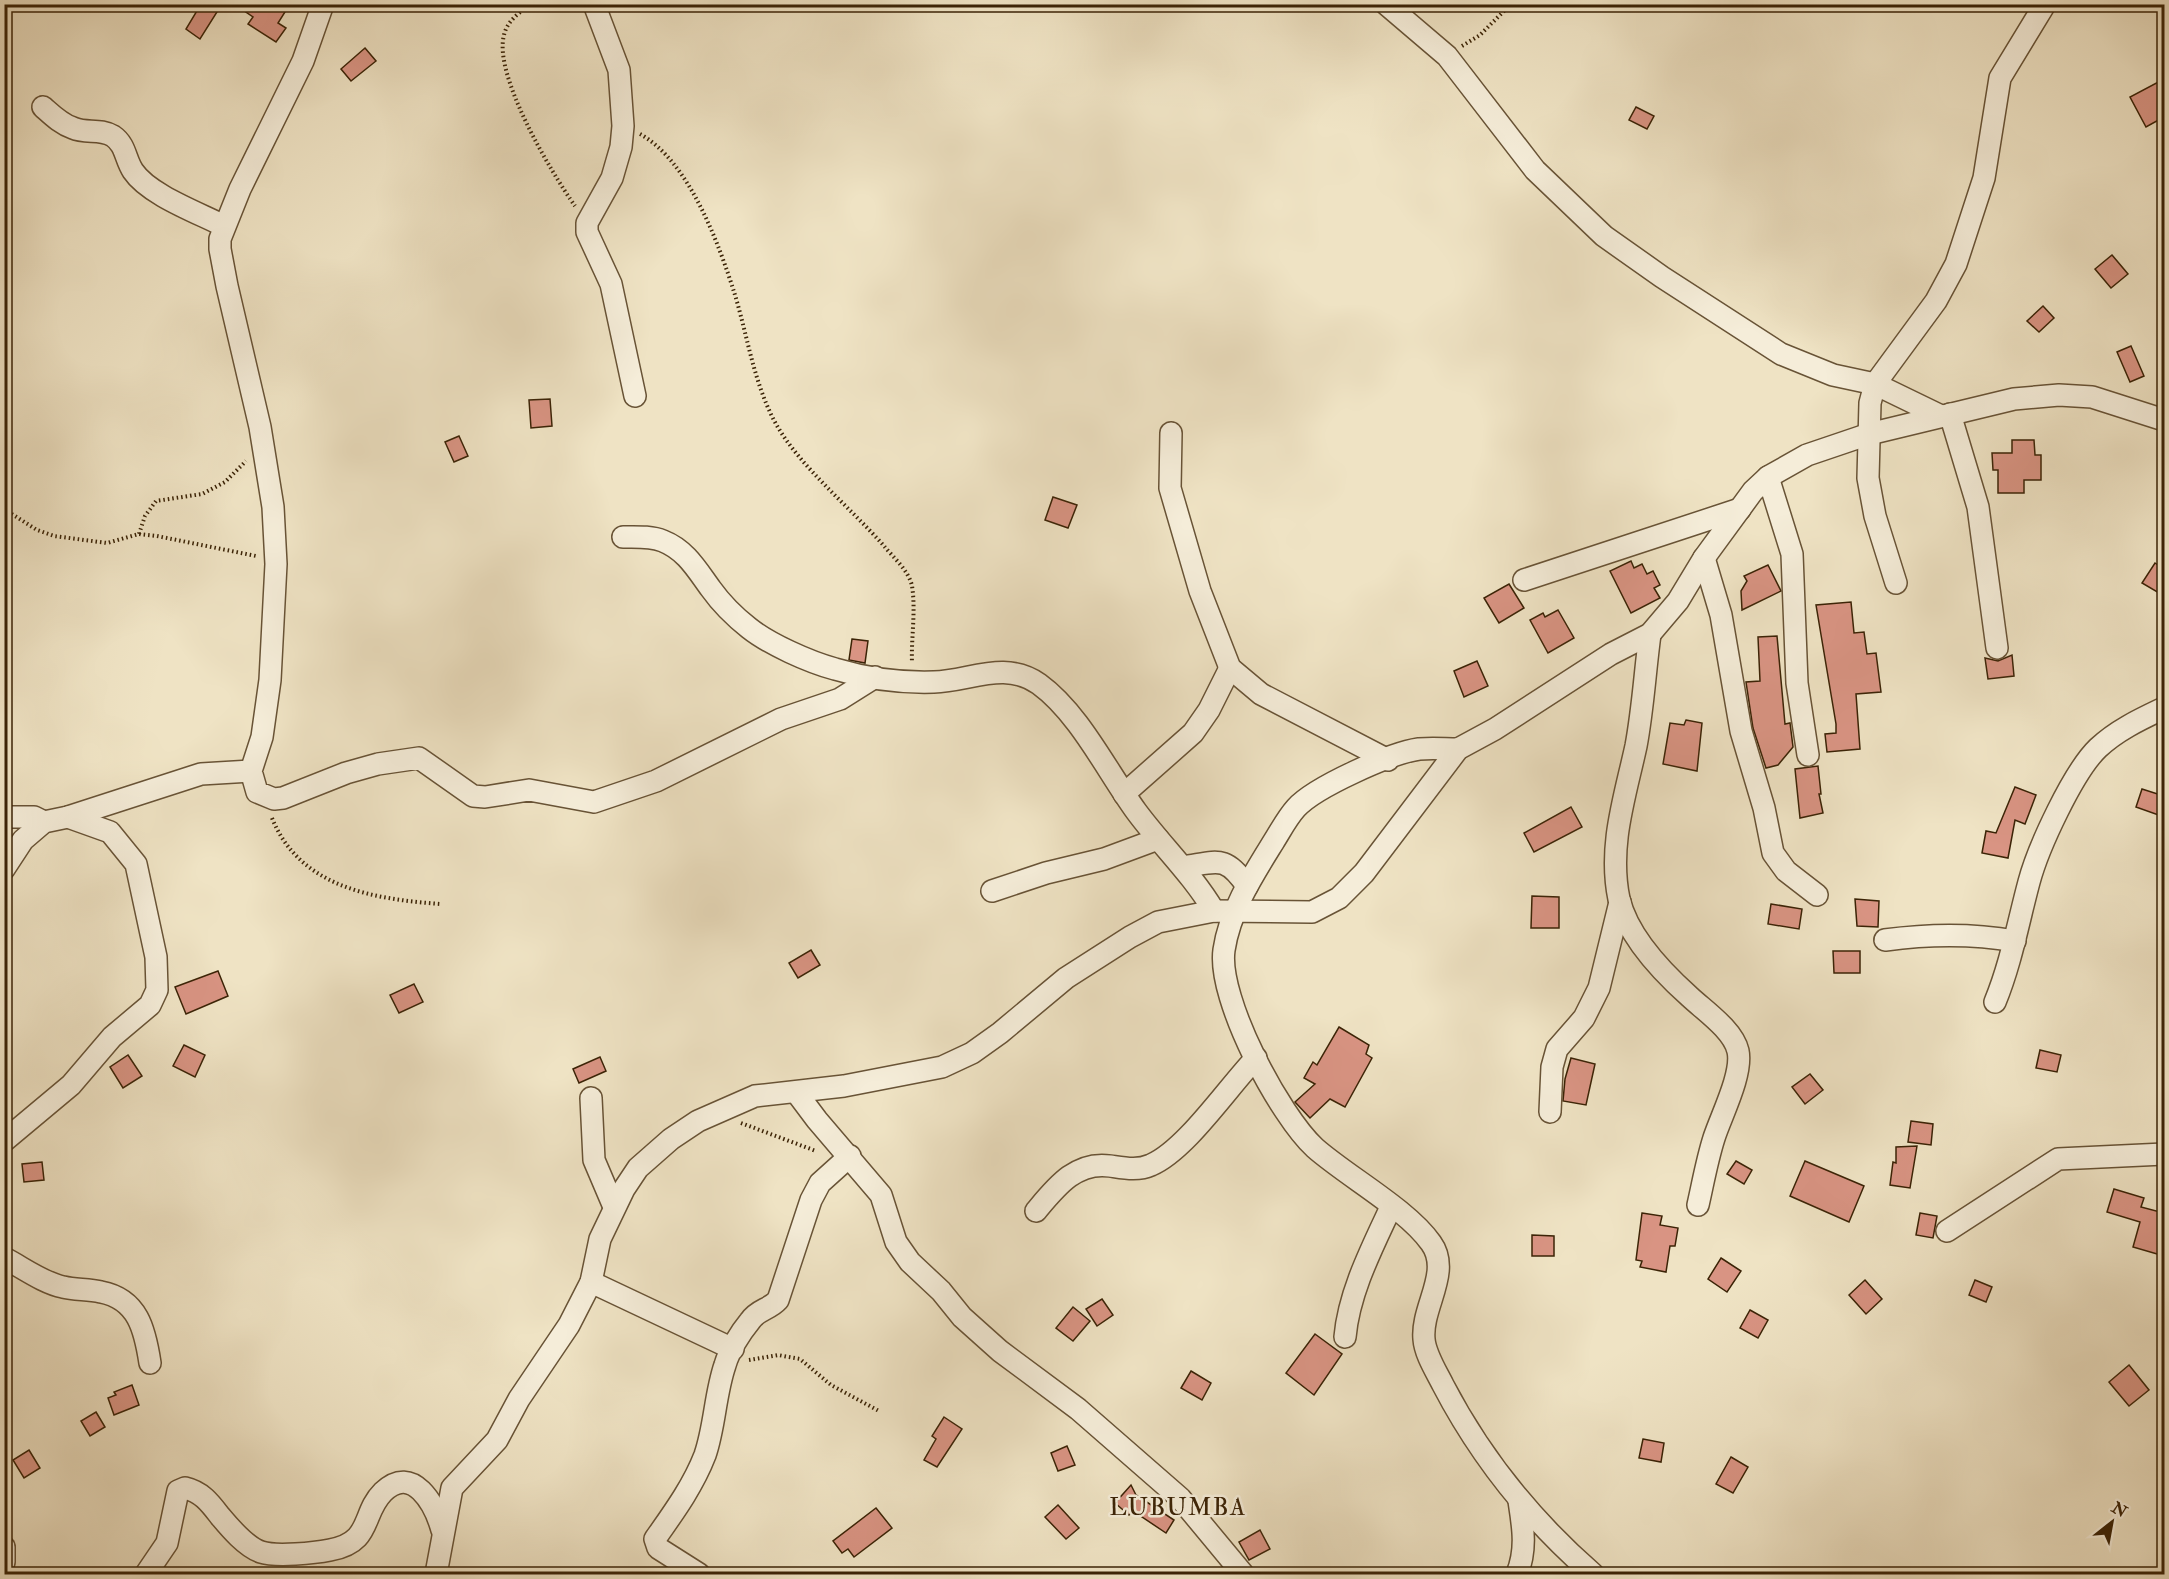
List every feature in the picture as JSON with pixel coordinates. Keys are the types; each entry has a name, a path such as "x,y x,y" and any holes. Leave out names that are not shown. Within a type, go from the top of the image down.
{"street":[{"path":"323,4 303,61 224,226 220,249 263,443 273,507 276,564 270,680 261,737 251,771 257,792 264,797 283,798 346,773 378,764 419,758 473,796 485,797 529,790 594,802 656,781 772,723 840,699 875,677"},
{"path":"594,4 619,70 623,126 621,147 612,177 588,223 590,240 611,284 635,396"},
{"path":"1386,4 1447,56 1535,170 1604,236 1662,278 1782,354 1833,375 1875,384 1946,415 1978,507 1997,648"},
{"path":"1896,583 1875,516 1868,478 1870,403 1875,384 1936,301 1956,264 1984,178 2000,78 2045,4"},
{"path":"43,107 75,129 104,131 116,138 128,153 132,170 142,180 184,207 224,226"},
{"path":"436,1575 443,1547 443,1533 452,1488 497,1440 519,1399 569,1325 591,1282 600,1239 614,1207 638,1167 671,1139 712,1114 755,1096 844,1086 942,1067 972,1053 1000,1033 1058,984 1130,937 1170,918 1224,910 1312,912 1339,898 1364,873 1458,749 1495,729 1611,654 1650,634 1678,601 1704,558 1740,509 1768,477 1807,455 1869,434 1946,415 2014,399 2059,394 2092,397 2164,420"},
{"path":"1171,434 1170,488 1200,591 1230,668 1261,694 1388,760"},
{"path":"1768,477 1792,554 1797,683 1808,755"},
{"path":"1524,580 1740,509"},
{"path":"623,537 663,541 679,550 695,565 723,603 750,629 824,665 875,677 912,681 945,681 996,672 1014,673 1038,683 1073,719 1158,839 1224,910"},
{"path":"1704,558 1721,615 1741,730 1764,808 1773,852 1786,871 1817,895"},
{"path":"1550,1112 1552,1067 1557,1049 1584,1018 1594,999 1620,902 1615,849 1620,808 1636,746 1650,634"},
{"path":"1124,794 1193,733 1209,710 1230,668"},
{"path":"1995,1002 2013,954 2030,879 2075,780 2097,749 2126,727 2164,708"},
{"path":"1458,749 1418,749 1340,778 1317,790 1296,808 1247,886 1224,910 1223,959 1235,1012 1256,1058 1290,1116 1314,1146 1432,1243 1438,1260 1437,1281 1426,1314 1424,1340 1433,1364 1474,1441 1519,1501 1593,1575"},
{"path":"4,869 24,840 44,822 68,817 201,774 251,771"},
{"path":"4,818 34,817 44,822"},
{"path":"4,1140 71,1085 112,1036 150,1005 157,990 156,957 136,864 110,832 68,817"},
{"path":"992,891 1046,873 1104,860 1158,839"},
{"path":"1183,867 1219,861 1234,868 1247,886"},
{"path":"1620,902 1646,950 1680,988 1714,1019 1738,1051 1737,1069 1713,1140 1698,1205"},
{"path":"1885,940 1930,933 1991,936 2015,941"},
{"path":"1036,1210 1069,1175 1085,1168 1101,1165 1134,1169 1151,1166 1173,1151 1256,1058"},
{"path":"796,1092 846,1160 881,1195 897,1242 910,1262 941,1291 962,1317 1000,1351 1078,1409 1180,1498 1243,1575"},
{"path":"591,1098 594,1160 614,1207"},
{"path":"1947,1231 2058,1160 2097,1155 2127,1158 2164,1154"},
{"path":"699,1575 654,1543 685,1496 704,1456 715,1422 729,1357 759,1310 769,1308 778,1300 811,1200 820,1183 846,1160"},
{"path":"1345,1337 1346,1316 1366,1262 1391,1207"},
{"path":"4,1258 61,1287 99,1291 119,1298 129,1307 144,1328 150,1363"},
{"path":"591,1282 729,1357"},
{"path":"146,1575 167,1543 178,1491 185,1488 204,1497 247,1543 261,1552 326,1551 345,1546 366,1527 383,1492 403,1484 412,1484 429,1498 436,1509 443,1533"},
{"path":"1517,1575 1525,1538 1519,1501"},
{"path":"4,1547 4,1562"}],"path":[{"path":"531,4 514,17 504,33 502,51 506,74 551,170 588,223"},
{"path":"1447,56 1480,35 1505,10 1507,4"},
{"path":"623,126 643,135 661,148 672,160 692,193 721,257 735,296 748,351 776,423 805,464 865,523 899,564 911,584 912,681"},
{"path":"139,534 145,516 156,501 202,494 212,490 225,482 263,443"},
{"path":"4,509 37,530 54,536 107,543 139,534 247,552 276,564"},
{"path":"264,797 286,843 313,870 342,886 372,897 440,904"},
{"path":"712,1114 846,1160"},
{"path":"729,1357 793,1356 810,1366 831,1385 879,1411"}],"building":[{"path":"201,4 222,4 200,39 186,29"},
{"path":"234,4 290,4 278,23 286,28 276,42 248,24 253,17"},
{"path":"365,48 376,61 351,81 341,69"},
{"path":"2164,79 2164,117 2146,127 2130,97"},
{"path":"1636,107 1654,116 1647,129 1629,120"},
{"path":"2112,255 2128,274 2111,288 2095,269"},
{"path":"2043,306 2054,318 2039,332 2027,321"},
{"path":"2131,346 2144,376 2130,382 2117,352"},
{"path":"550,399 552,426 531,428 529,400"},
{"path":"459,436 468,456 454,462 445,442"},
{"path":"2012,440 2034,440 2035,455 2041,455 2041,480 2024,480 2024,493 1998,493 1998,470 1993,470 1992,453 2012,453"},
{"path":"1053,497 1077,505 1068,528 1045,520"},
{"path":"1631,561 1634,568 1642,564 1647,574 1653,571 1660,585 1654,588 1660,598 1631,613 1610,571"},
{"path":"2155,563 2164,569 2164,583 2159,593 2142,583"},
{"path":"1768,565 1781,591 1742,610 1741,591 1747,581 1744,576"},
{"path":"1509,584 1524,608 1499,623 1484,598"},
{"path":"1851,602 1854,633 1864,632 1867,654 1876,653 1881,692 1856,694 1860,749 1827,752 1825,734 1836,733 1836,724 1816,605"},
{"path":"1558,610 1574,638 1548,653 1530,620 1543,613 1545,617"},
{"path":"1777,636 1785,724 1790,723 1793,747 1778,765 1766,768 1753,728 1746,682 1760,681 1758,637"},
{"path":"852,639 868,641 865,663 849,660"},
{"path":"2012,655 2014,676 1988,679 1985,658 1998,661"},
{"path":"1477,661 1488,686 1464,697 1454,671"},
{"path":"1686,720 1702,723 1697,771 1663,764 1670,723 1684,725"},
{"path":"1818,766 1821,794 1819,794 1823,813 1800,818 1795,769"},
{"path":"2015,787 2036,795 2025,824 2015,820 2008,858 1982,853 1986,831 1996,833"},
{"path":"2142,789 2164,796 2164,817 2136,807"},
{"path":"1571,807 1582,827 1534,852 1524,833"},
{"path":"1532,896 1559,897 1559,928 1531,928"},
{"path":"1855,899 1879,901 1878,927 1857,926"},
{"path":"1771,904 1802,909 1799,929 1768,924"},
{"path":"811,950 820,965 798,978 789,963"},
{"path":"1833,951 1860,951 1860,973 1834,973"},
{"path":"218,971 228,996 186,1014 175,987"},
{"path":"414,984 423,1002 399,1013 390,995"},
{"path":"1339,1027 1369,1045 1366,1054 1372,1058 1345,1107 1330,1099 1310,1118 1295,1102 1315,1084 1304,1078 1313,1062 1317,1065"},
{"path":"184,1045 205,1055 195,1077 173,1066"},
{"path":"2040,1050 2061,1055 2057,1072 2036,1068"},
{"path":"128,1055 142,1076 123,1088 110,1067"},
{"path":"600,1057 606,1071 579,1083 573,1069"},
{"path":"1571,1058 1595,1064 1586,1105 1563,1101 1565,1079"},
{"path":"1810,1074 1823,1090 1805,1104 1792,1087"},
{"path":"1911,1121 1933,1124 1931,1145 1908,1142"},
{"path":"1917,1146 1910,1188 1890,1185 1893,1162 1896,1163 1896,1147"},
{"path":"1736,1161 1752,1170 1744,1184 1727,1174"},
{"path":"1805,1161 1864,1186 1849,1222 1790,1196"},
{"path":"42,1162 44,1180 24,1182 22,1164"},
{"path":"2114,1189 2144,1198 2141,1207 2164,1213 2164,1256 2133,1247 2140,1222 2107,1212"},
{"path":"1642,1213 1662,1216 1660,1225 1678,1228 1675,1246 1670,1246 1666,1272 1640,1267 1642,1261 1636,1260"},
{"path":"1920,1213 1937,1216 1933,1238 1916,1235"},
{"path":"1532,1235 1554,1236 1554,1256 1532,1256"},
{"path":"1721,1258 1741,1271 1727,1292 1708,1279"},
{"path":"1865,1280 1882,1299 1866,1314 1849,1295"},
{"path":"1975,1280 1992,1287 1986,1302 1969,1295"},
{"path":"1102,1299 1113,1315 1097,1326 1086,1309"},
{"path":"1073,1307 1090,1321 1073,1341 1056,1328"},
{"path":"1750,1310 1768,1320 1758,1338 1740,1328"},
{"path":"1315,1334 1342,1354 1314,1395 1286,1373"},
{"path":"2129,1365 2149,1390 2129,1406 2109,1382"},
{"path":"1191,1371 1211,1383 1202,1400 1181,1388"},
{"path":"132,1385 139,1405 114,1415 108,1398 116,1395 114,1392"},
{"path":"96,1412 105,1427 90,1436 81,1421"},
{"path":"944,1417 962,1429 937,1467 924,1460 936,1439 932,1436"},
{"path":"1643,1439 1664,1443 1661,1462 1639,1458"},
{"path":"1067,1446 1075,1465 1058,1471 1051,1453"},
{"path":"29,1450 40,1468 24,1478 13,1460"},
{"path":"1731,1457 1748,1467 1733,1493 1716,1484"},
{"path":"1131,1485 1136,1495 1174,1520 1166,1533 1133,1511 1129,1515 1115,1503"},
{"path":"1058,1505 1079,1528 1066,1539 1045,1517"},
{"path":"876,1508 892,1528 854,1557 848,1549 842,1553 833,1541"},
{"path":"1260,1530 1270,1549 1249,1560 1239,1542"}],"district":[{"name":"LUBUMBA","path":"1178,1507"}]}
